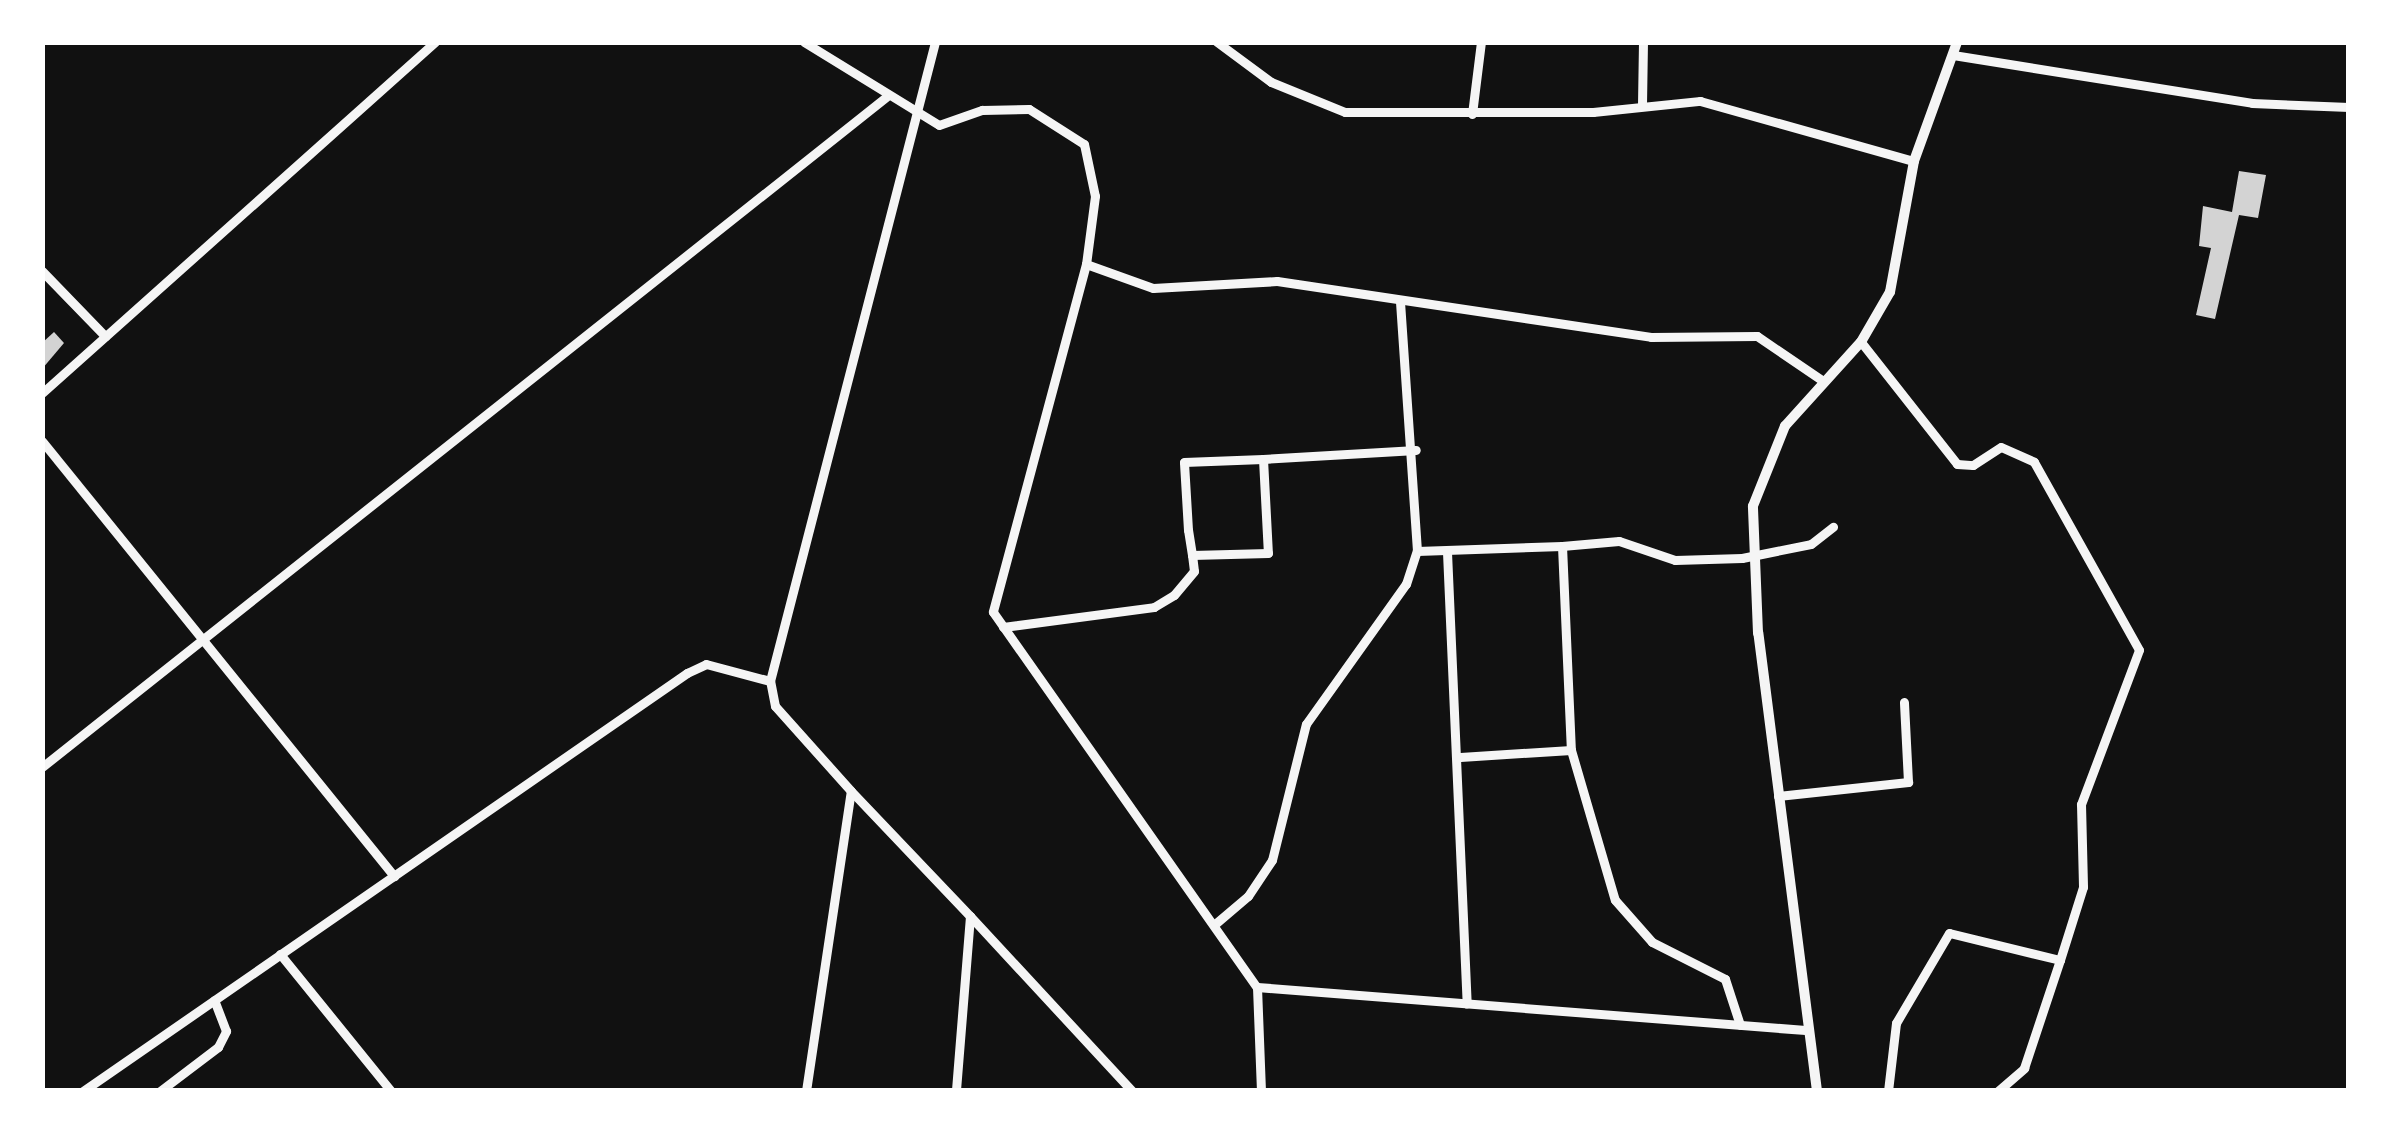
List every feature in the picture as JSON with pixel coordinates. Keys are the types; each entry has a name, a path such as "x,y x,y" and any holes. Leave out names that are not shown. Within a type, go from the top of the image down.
{"street":[{"path":"42,394 435,42"},
{"path":"805,42 886,97 939,125 1012,107 1063,124 1084,143 1092,169 1086,264 993,599 1003,627 1258,987 1261,1091"},
{"path":"935,42 770,681 775,706 1132,1091"},
{"path":"1217,42 1271,82 1345,112 1472,114 1716,103 1914,161"},
{"path":"1472,114 1481,42"},
{"path":"1642,105 1643,42"},
{"path":"1816,1091 1805,1030 1753,554 1763,470 1785,426 1861,342 1890,292 1914,161 1955,49 2252,103 2349,106"},
{"path":"42,766 886,97"},
{"path":"1086,264 1153,288 1277,281 1651,337 1757,336 1823,381"},
{"path":"42,271 105,336"},
{"path":"1215,924 1248,896 1272,860 1306,724 1406,584 1418,550 1416,450 1400,301"},
{"path":"1861,342 1957,464 1973,465 2001,447 2034,462 2136,635 2135,671 2103,735 2081,805 2083,887 2024,1068 1999,1091"},
{"path":"42,441 394,876"},
{"path":"1003,627 1154,608 1194,571 1184,462 1416,450"},
{"path":"1192,555 1268,553 1263,459"},
{"path":"1418,550 1618,541 1675,560 1811,544 1833,527"},
{"path":"1562,546 1571,750 1615,899 1652,942 1725,979 1740,1025"},
{"path":"1447,552 1460,757 1467,1004"},
{"path":"83,1091 688,673 706,664 770,681"},
{"path":"1778,796 1908,782 1904,702"},
{"path":"1460,757 1571,750"},
{"path":"806,1091 851,791"},
{"path":"956,1091 970,916"},
{"path":"1888,1091 1896,1023 1949,933 2060,960"},
{"path":"280,955 391,1091"},
{"path":"1258,987 1805,1030"},
{"path":"160,1091 218,1047 226,1031 214,1000"}],"building":[{"path":"2239,171 2266,175 2258,218 2239,215 2215,319 2196,315 2211,248 2199,246 2203,206 2232,212"},
{"path":"54,332 64,343 42,369 42,343"}]}
